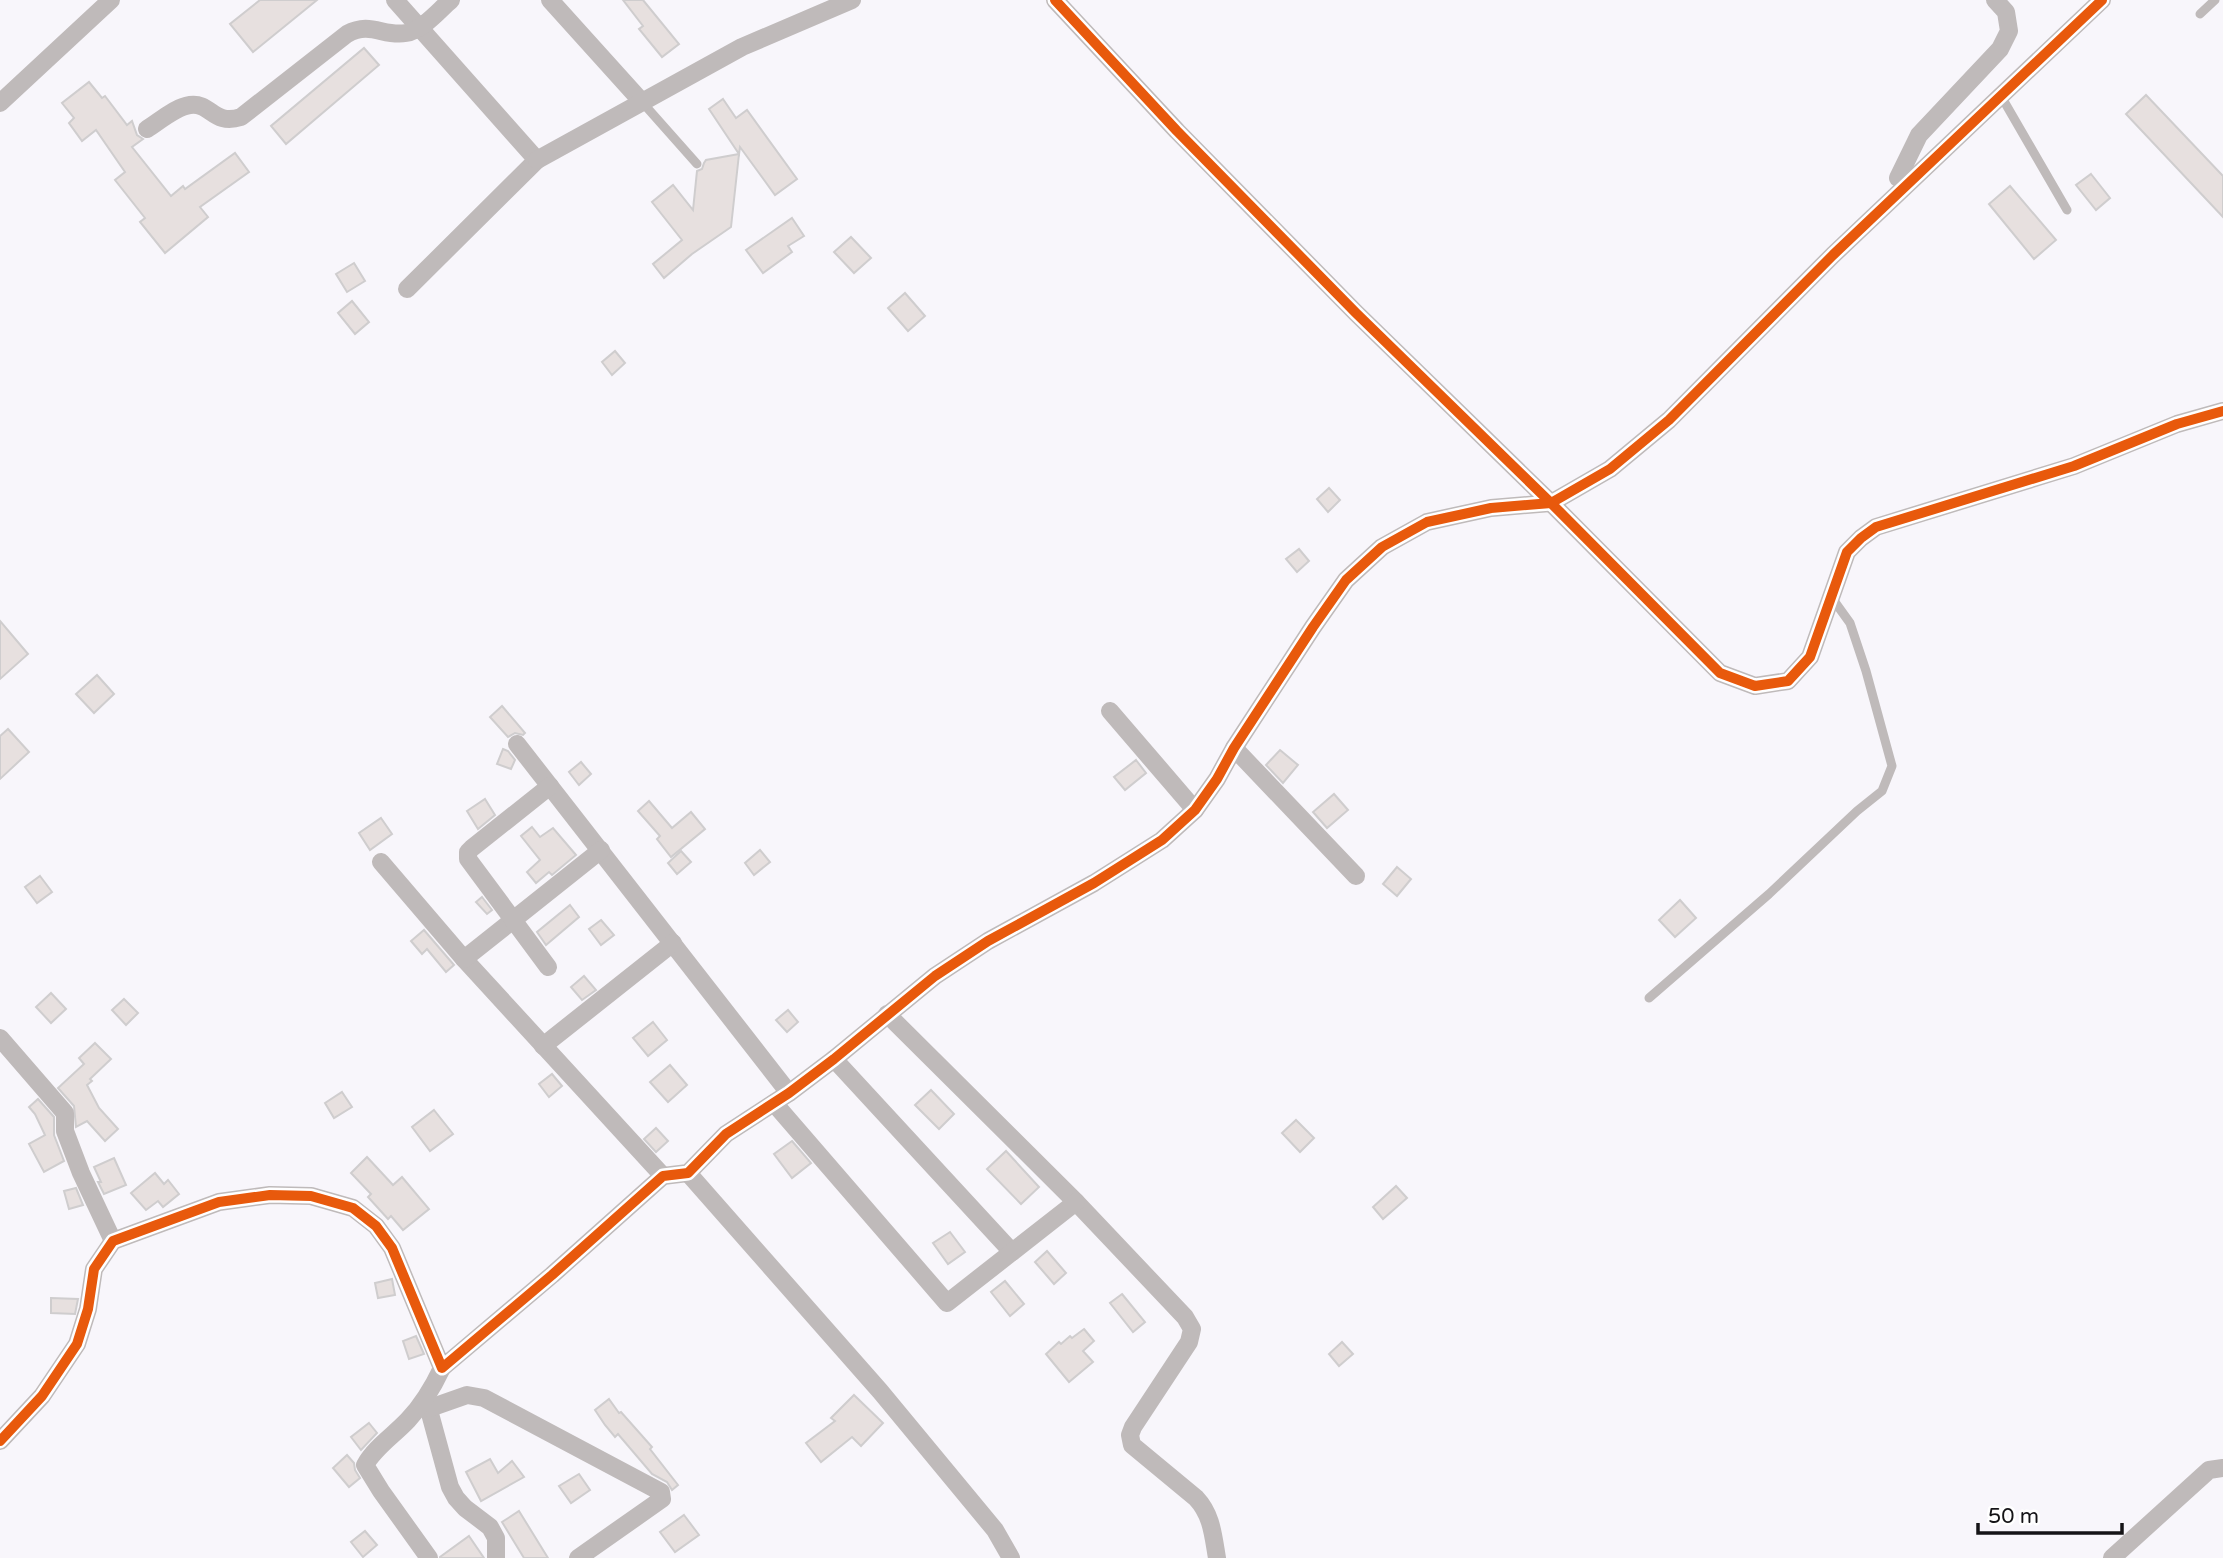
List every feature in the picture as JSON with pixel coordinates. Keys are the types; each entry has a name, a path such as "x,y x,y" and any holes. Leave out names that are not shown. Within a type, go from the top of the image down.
{"street":[{"path":"0,103 111,0"},
{"path":"395,0 537,160"},
{"path":"147,129 191,104 199,104 222,119 240,117 356,29 365,27 407,33 419,27 451,0"},
{"path":"550,0 642,102"},
{"path":"407,289 537,160 742,47 852,0"},
{"path":"1055,0 1271,227 1720,673 1755,685 1788,681 1810,657 1847,552 1876,527 2074,466 2178,424 2223,411"},
{"path":"1898,178 1919,135 2000,49 2009,31 2006,12 1995,0"},
{"path":"429,1558 365,1465 371,1454 428,1403 442,1368 663,1176 688,1173 726,1134 782,1098 834,1059 935,976 988,941 1094,883 1162,840 1195,810 1217,779 1234,748 1346,580 1382,547 1427,522 1491,508 1551,503 1610,469 1669,420 1833,256 2102,0"},
{"path":"1110,712 1195,810"},
{"path":"517,744 673,943 782,1098 947,1303 1076,1202"},
{"path":"1234,748 1356,876"},
{"path":"548,967 468,859 468,852 550,786"},
{"path":"464,959 601,850"},
{"path":"382,862 464,959 663,1176"},
{"path":"543,1046 673,943"},
{"path":"887,1014 1076,1202 1185,1317 1192,1329 1189,1342 1130,1435 1132,1445 1204,1507 1209,1516 1217,1558"},
{"path":"0,1038 65,1113 65,1131 113,1241"},
{"path":"834,1059 1013,1252"},
{"path":"688,1173 880,1391 995,1530 1011,1558"},
{"path":"0,1441 43,1396 78,1344 88,1309 94,1269 113,1241 219,1202 270,1195 311,1196 353,1208 376,1226 392,1248 442,1368"},
{"path":"428,1403 467,1395 484,1398 661,1492 662,1499 578,1558"},
{"path":"428,1403 450,1487 465,1508 490,1527 496,1538 496,1558"},
{"path":"2112,1558 2208,1470 2223,1468"}],"lane":[{"path":"2200,14 2215,0"},
{"path":"2001,96 2067,210"},
{"path":"642,102 697,164"},
{"path":"1649,998 1882,791 1892,766 1850,623 1832,598"}],"building":[{"path":"260,0 317,0 253,52 230,24"},
{"path":"623,0 643,0 679,44 662,57 639,29 643,26"},
{"path":"364,48 379,65 286,144 271,126"},
{"path":"89,82 102,98 105,96 127,125 132,121 137,135 143,139 132,147 171,196 235,153 249,172 200,207 208,217 165,253 140,222 145,218 115,180 125,172 96,130 82,141 69,123 74,118 62,103"},
{"path":"2146,95 2223,176 2223,217 2126,114"},
{"path":"723,99 736,118 747,110 797,179 775,195 740,147 739,154 709,109"},
{"path":"739,154 731,227 692,254 664,278 653,264 682,240 652,202 673,185 693,210 697,171 702,169 706,160"},
{"path":"2091,174 2110,198 2096,210 2076,185"},
{"path":"2010,186 2056,240 2034,259 1989,204"},
{"path":"792,218 804,236 788,246 792,252 763,273 746,250"},
{"path":"851,237 871,258 854,273 834,252"},
{"path":"354,263 365,281 347,292 336,274"},
{"path":"905,293 925,316 908,331 888,308"},
{"path":"352,301 369,322 355,334 338,313"},
{"path":"615,351 625,363 612,375 602,362"},
{"path":"1329,488 1340,500 1328,512 1317,499"},
{"path":"1299,549 1309,561 1297,572 1286,559"},
{"path":"0,621 28,654 0,679"},
{"path":"97,675 114,694 94,713 76,694"},
{"path":"502,706 525,733 523,735 515,733 508,737 490,717"},
{"path":"8,729 29,752 0,779 0,736"},
{"path":"503,749 515,760 511,769 497,764"},
{"path":"1280,750 1298,765 1283,783 1266,765"},
{"path":"1136,760 1146,773 1125,790 1114,777"},
{"path":"581,762 591,774 579,785 569,772"},
{"path":"1334,794 1348,810 1327,828 1313,812"},
{"path":"485,799 495,815 478,829 467,811"},
{"path":"649,801 672,828 691,812 705,829 671,857 657,839 660,836 638,811"},
{"path":"381,818 392,834 370,850 359,833"},
{"path":"532,827 540,837 553,828 576,855 552,875 549,872 536,883 527,872 540,860 521,836"},
{"path":"760,850 770,862 754,875 745,863"},
{"path":"681,851 691,862 677,874 668,863"},
{"path":"1397,867 1411,879 1397,896 1383,884"},
{"path":"40,876 52,892 37,903 25,887"},
{"path":"482,897 492,910 487,914 476,902"},
{"path":"1680,900 1696,918 1675,937 1659,920"},
{"path":"570,905 579,917 546,945 537,932"},
{"path":"601,920 614,935 601,945 589,929"},
{"path":"424,930 454,965 446,972 427,949 422,954 411,941"},
{"path":"584,976 596,990 582,1000 571,987"},
{"path":"51,993 66,1009 51,1023 36,1007"},
{"path":"124,999 138,1013 126,1025 112,1010"},
{"path":"788,1010 798,1022 787,1032 776,1020"},
{"path":"653,1022 667,1040 648,1056 633,1038"},
{"path":"95,1043 111,1059 87,1085 99,1108 118,1129 105,1141 87,1121 76,1127 74,1106 58,1088 84,1064 79,1058"},
{"path":"670,1065 687,1085 668,1102 650,1082"},
{"path":"552,1074 562,1086 549,1097 539,1084"},
{"path":"931,1090 954,1114 939,1129 915,1105"},
{"path":"342,1092 352,1107 334,1118 325,1103"},
{"path":"38,1099 54,1117 54,1135 64,1161 44,1172 29,1144 45,1135 29,1107"},
{"path":"434,1110 453,1134 430,1151 412,1127"},
{"path":"1296,1120 1314,1138 1300,1152 1282,1133"},
{"path":"656,1128 668,1141 656,1152 644,1139"},
{"path":"792,1141 811,1163 792,1178 774,1154"},
{"path":"1006,1151 1039,1187 1021,1204 987,1169"},
{"path":"367,1157 393,1185 402,1177 429,1209 403,1230 391,1216 388,1219 368,1197 371,1194 351,1173"},
{"path":"114,1158 126,1185 104,1194 94,1167"},
{"path":"155,1173 164,1184 168,1180 179,1194 163,1207 158,1201 146,1210 131,1193"},
{"path":"1396,1186 1407,1198 1383,1219 1373,1207"},
{"path":"76,1188 83,1205 69,1209 64,1191"},
{"path":"950,1232 965,1252 948,1264 933,1243"},
{"path":"1047,1251 1066,1273 1054,1284 1035,1262"},
{"path":"392,1279 395,1295 378,1298 375,1283"},
{"path":"1005,1281 1024,1304 1010,1316 991,1292"},
{"path":"1122,1294 1145,1322 1133,1332 1110,1303"},
{"path":"51,1298 78,1299 75,1314 51,1313"},
{"path":"1084,1329 1094,1341 1083,1351 1093,1362 1069,1382 1046,1354 1059,1342 1061,1344"},
{"path":"416,1336 424,1354 409,1359 403,1341"},
{"path":"1342,1342 1353,1354 1339,1366 1329,1354"},
{"path":"854,1395 883,1423 861,1446 852,1437 821,1462 806,1443 835,1421 831,1418"},
{"path":"609,1399 652,1447 650,1449 678,1485 672,1490 667,1482 652,1474 618,1434 615,1437 605,1425 595,1410"},
{"path":"369,1423 377,1433 361,1450 351,1437"},
{"path":"347,1455 354,1463 360,1478 349,1487 333,1468"},
{"path":"490,1459 498,1473 512,1461 524,1477 481,1501 466,1472"},
{"path":"579,1474 590,1490 571,1503 559,1486"},
{"path":"519,1511 548,1558 524,1558 502,1522"},
{"path":"684,1515 699,1535 675,1552 660,1532"},
{"path":"365,1531 377,1545 363,1557 351,1542"},
{"path":"469,1536 484,1558 440,1558 440,1557"}],"cycle path":[{"path":"1055,0 1177,131 1356,313 1720,673 1755,686 1788,681 1810,657 1847,552 1876,527 2074,466 2177,424 2223,411"},
{"path":"0,1441 42,1396 77,1344 88,1309 94,1269 113,1241 219,1202 270,1195 311,1196 353,1208 376,1226 392,1248 442,1368 663,1176 688,1173 726,1134 789,1093 834,1059 935,976 988,941 1094,883 1162,840 1195,810 1217,779 1234,748 1346,580 1382,547 1427,522 1491,508 1551,503 1610,469 1669,420 1833,255 2102,0"}]}
